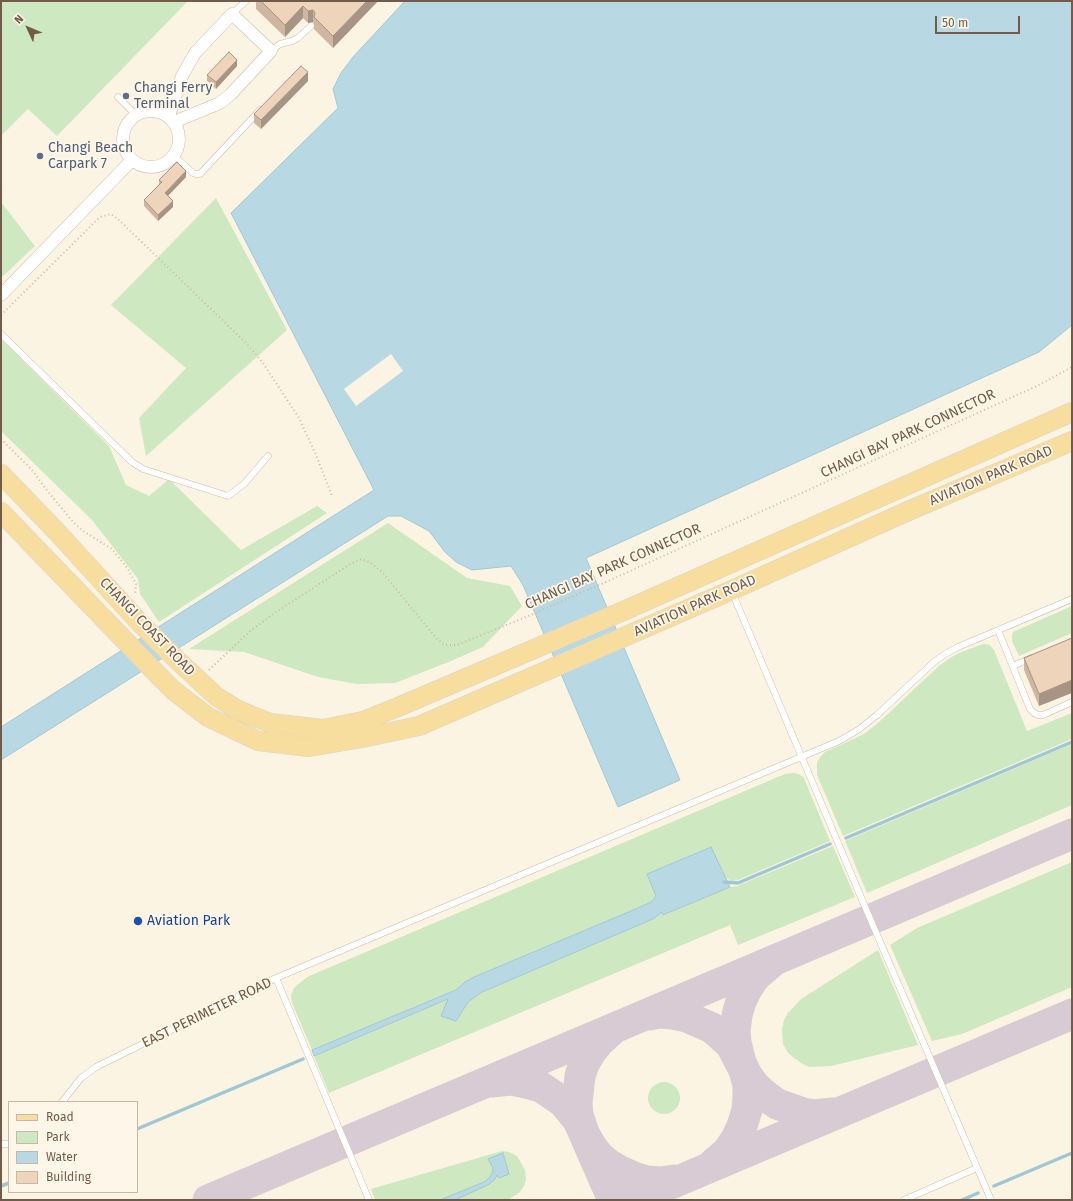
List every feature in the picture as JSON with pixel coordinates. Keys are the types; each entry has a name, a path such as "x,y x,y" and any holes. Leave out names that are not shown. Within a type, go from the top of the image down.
{"main road":[{"name":"AVIATION PARK ROAD","path":"323,728 363,721 541,646 1072,412"},
{"name":"AVIATION PARK ROAD","path":"309,747 418,726 513,686 906,512 1072,441"},
{"name":"CHANGI COAST ROAD","path":"1,474 140,623 217,697 238,710 270,723 323,728"},
{"path":"19,531 17,522 20,517 29,511 37,511"},
{"name":"CHANGI COAST ROAD","path":"1,512 173,690 208,717 258,741 309,747"}],"street":[{"path":"232,14 271,51 231,94 220,103 172,119 182,76 195,53 232,14"},
{"path":"146,110 158,111 172,119 179,133 178,145 174,156 165,164 154,167 142,166 132,160 124,150 122,137 126,124 135,114 146,110"},
{"path":"1,295 132,160"}],"lane":[{"path":"232,14 246,1"},
{"path":"271,51 280,44 298,38 311,26"},
{"path":"118,97 135,114"},
{"path":"174,156 193,173 200,174 263,107"},
{"path":"1,334 132,462 143,469 228,496 244,484 268,456"},
{"path":"732,590 991,1200"},
{"path":"276,978 839,741 858,730 877,715 934,662 945,654 958,647 1072,599"},
{"path":"998,630 1030,709 1034,713 1043,715 1072,702"},
{"path":"1013,666 1039,655"},
{"name":"EAST PERIMETER ROAD","path":"63,1101 81,1078 96,1067 276,978 369,1200"},
{"path":"904,1200 977,1168"}],"path":[{"path":"1,315 100,217 111,214 119,220 246,344 263,363 299,418 316,455 332,496"},
{"name":"CHANGI BAY PARK CONNECTOR","path":"207,672 248,632 352,563 362,559 371,563 382,572 425,627 436,638 444,645 457,645 606,582 1037,386 1072,367"},
{"path":"1,439 32,470 73,522 83,531 112,549 128,569 136,584 135,597"}],"green space":[{"path":"1,1 188,1 57,136 28,109 1,136"},
{"path":"216,198 287,330 146,456 139,418 186,368 111,305"},
{"path":"1,202 35,246 1,278"},
{"path":"1,339 109,446 126,485 149,496 169,479 241,550 317,506 327,513 159,622 140,594 138,579 92,520 1,431"},
{"path":"388,523 467,578 510,586 522,606 483,647 395,683 357,684 318,677 244,652 189,649"},
{"path":"1072,606 1072,633 1019,656 1012,641 1013,632"},
{"path":"986,644 990,645 994,650 1027,731 1072,713 1072,739 843,836 817,775 817,763 820,757 825,752 864,734 878,723 940,665 950,658 959,653"},
{"path":"1072,744 1072,805 867,893 845,841"},
{"path":"785,774 799,774 804,778 830,841 738,880 732,881 726,878 710,847 647,874 656,896 651,902 474,977 465,982 456,990 312,1050 292,1003 291,996 294,988 307,977"},
{"path":"833,846 855,897 738,945 730,925 329,1093 314,1056 449,999 456,1021 468,1002 482,992 653,919 662,911 664,915"},
{"path":"1072,862 1072,987 962,1034 932,1041 890,945 917,928"},
{"path":"878,950 918,1045 831,1066 809,1067 788,1053 783,1044 782,1029 784,1020 788,1013 801,999"},
{"path":"661,1082 667,1082 676,1086 680,1098 676,1110 667,1114 661,1114 652,1110 648,1101 648,1095 652,1086"},
{"path":"502,1151 509,1152 517,1156 525,1170 526,1179 524,1186 520,1192 508,1200 455,1200 488,1185 497,1174 509,1174 503,1153 493,1168 492,1174 484,1182 440,1200 375,1200 371,1189"}],"water":[{"path":"405,1 1072,1 1072,325 1039,352 586,558 680,780 618,807 523,585 511,566 472,570 456,562 445,552 429,531 401,516 388,516 1,760 1,727 374,490 231,213 338,108 333,89 341,73 353,57"},
{"path":"711,847 730,887 663,915 662,912 653,919 482,992 468,1002 456,1021 441,1016 448,999 314,1056 312,1050 456,990 465,982 474,977 651,902 656,896 647,874"},
{"path":"503,1153 509,1174 499,1178 497,1175 488,1185 455,1200 440,1200 484,1182 492,1174 493,1168 488,1159"}],"pier":[{"path":"391,354 403,371 356,406 344,389"}],"building":[{"path":"261,1 367,1 333,36 314,17 315,13 313,10 308,11 303,6 285,25"},
{"path":"229,52 237,60 216,82 207,75"},
{"path":"301,66 308,72 261,120 254,114"},
{"path":"177,162 186,171 165,193 173,201 158,215 144,200 162,182 159,180"},
{"path":"1072,638 1072,680 1039,694 1024,658"}],"waterway":[{"path":"846,838 1072,742"},
{"path":"724,882 738,883 830,844"},
{"path":"138,1129 303,1059"},
{"path":"994,1186 1072,1153"},
{"path":"1,1186 8,1183"},
{"path":"962,1200 978,1193"}],"taxiway":[{"path":"208,1200 1072,834"},
{"path":"770,964 756,976 748,987 741,1001 735,1031 741,1063 755,1086 777,1104 803,1113 815,1115 832,1113"},
{"path":"650,1015 658,1013 673,1014 687,1017 712,1028 731,1045 744,1070 748,1085 748,1098 747,1110 742,1126 736,1139 727,1152 713,1164"},
{"path":"633,1200 1072,1014"},
{"path":"610,1032 591,1052 584,1064 580,1076 577,1103 578,1115 584,1133 598,1155 608,1164 620,1171 647,1181 660,1182 674,1180"},
{"path":"492,1082 511,1080 541,1087 563,1102 578,1120 613,1200"}],"place":[{"name":"Changi Ferry Terminal","path":"126,96"},
{"name":"Changi Beach Carpark 7","path":"40,156"},
{"name":"Aviation Park","path":"138,921"}]}
